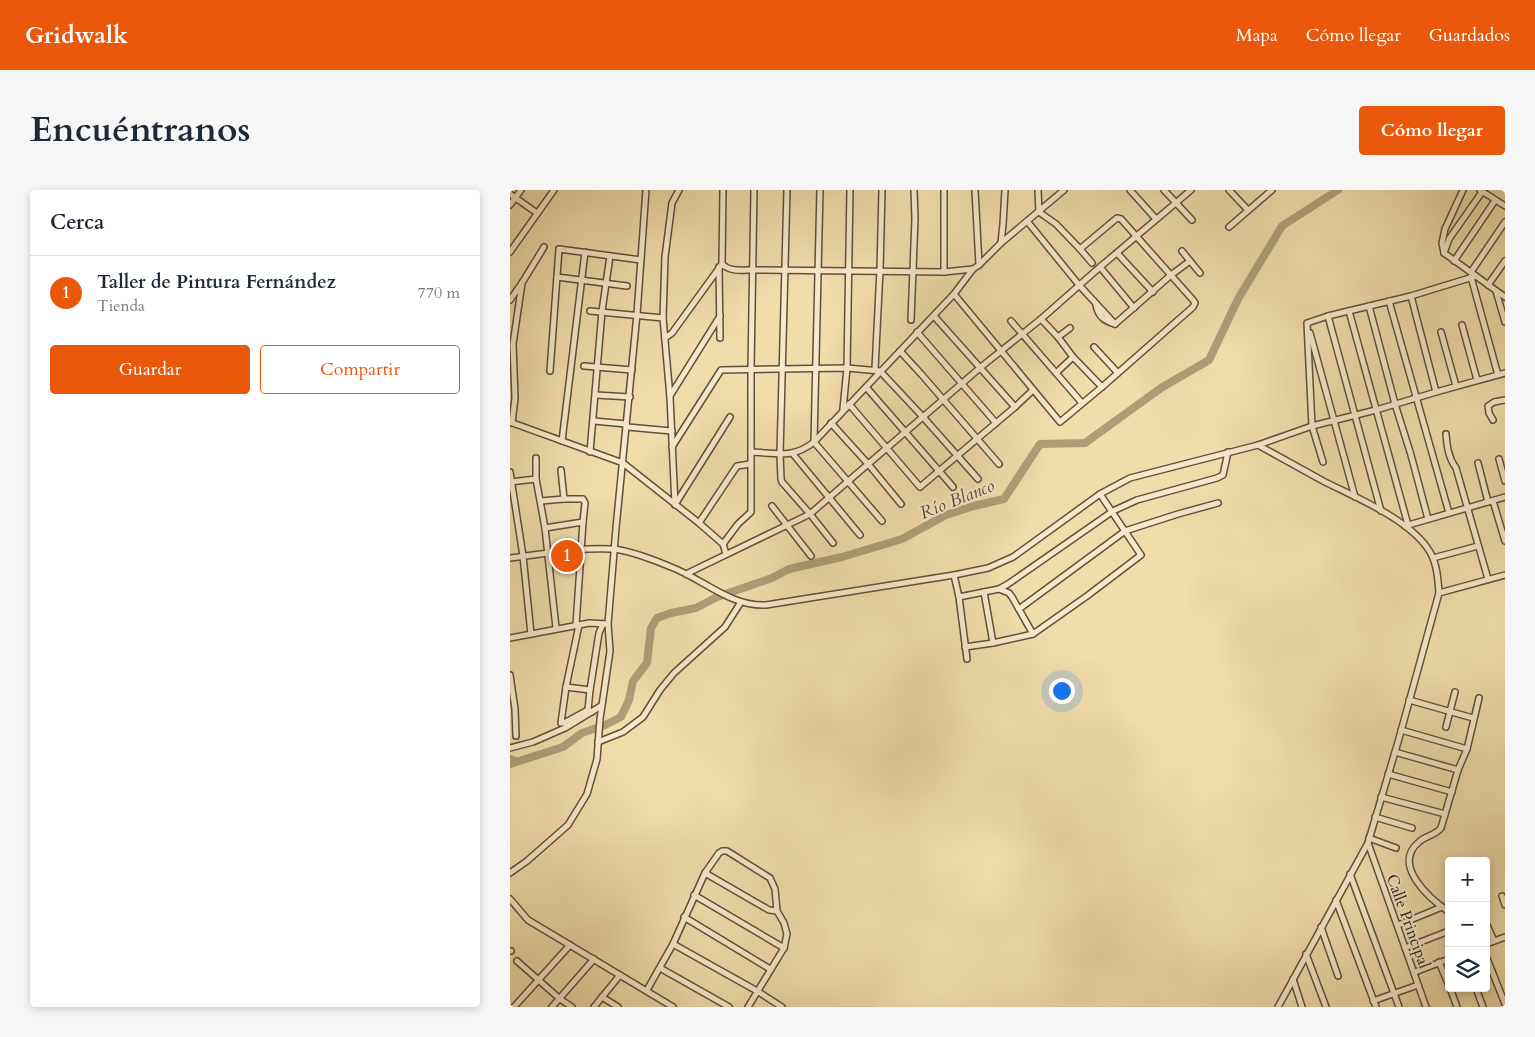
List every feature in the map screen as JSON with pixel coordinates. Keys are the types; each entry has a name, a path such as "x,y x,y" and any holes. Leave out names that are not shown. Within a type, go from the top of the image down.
{"street":[{"path":"510,205 521,190"},
{"path":"510,252 554,190"},
{"path":"510,872 527,861 568,825 587,794 597,759 600,719 610,651 606,624 630,397 646,190"},
{"path":"675,504 670,397 663,318 665,257 672,203 679,190"},
{"path":"720,338 723,190"},
{"path":"723,544 738,524 751,512 754,190"},
{"path":"787,190 780,454 782,482 833,543"},
{"path":"820,190 814,442 882,521"},
{"path":"843,410 847,368 850,190"},
{"path":"878,370 882,190"},
{"path":"911,320 915,219 914,190"},
{"path":"944,190 944,272"},
{"path":"975,190 979,265"},
{"path":"1000,243 1005,190"},
{"path":"1038,190 1039,212"},
{"path":"751,452 794,454 805,450 866,387 878,370 900,351 934,316 973,269 1000,243 1064,190"},
{"path":"1130,190 1156,219"},
{"path":"1164,190 1192,220"},
{"path":"686,574 810,514 1191,190"},
{"path":"1229,190 1248,210"},
{"path":"1229,227 1272,190"},
{"path":"1455,190 1459,198"},
{"path":"1463,190 1445,229 1442,243 1444,253 1505,296"},
{"path":"1444,253 1449,239 1481,191 1491,192 1505,206"},
{"path":"510,194 537,214"},
{"path":"1454,260 1494,202"},
{"path":"1039,212 1056,224 1092,263"},
{"path":"954,294 1060,422 1193,307 1195,302 1121,219 1118,218 1080,249"},
{"path":"1027,221 1079,285 1115,324 1190,260"},
{"path":"1308,323 1328,316 1411,296 1473,275 1505,222"},
{"path":"1002,231 1009,236"},
{"path":"510,300 544,247"},
{"path":"550,371 559,249 641,260"},
{"path":"1182,251 1200,273"},
{"path":"562,442 585,252"},
{"path":"1117,253 1153,292"},
{"path":"590,452 602,311 610,256"},
{"path":"1488,285 1505,261"},
{"path":"665,338 672,333 721,265"},
{"path":"721,265 732,270 944,272 973,269"},
{"path":"1100,267 1134,308"},
{"path":"1473,275 1498,374"},
{"path":"558,277 627,286"},
{"path":"522,283 514,344 515,398 511,423 623,463 723,544 726,554"},
{"path":"1496,291 1505,322"},
{"path":"1411,296 1436,392"},
{"path":"1389,301 1450,513"},
{"path":"1369,306 1428,519"},
{"path":"590,311 663,318"},
{"path":"1350,311 1406,526"},
{"path":"670,397 720,316"},
{"path":"934,316 1015,407"},
{"path":"1328,316 1381,511"},
{"path":"1041,319 1073,357 1102,387"},
{"path":"1011,320 1082,403"},
{"path":"1308,323 1354,497"},
{"path":"1308,323 1312,426 1324,462"},
{"path":"1462,325 1477,380"},
{"path":"1058,337 1070,328"},
{"path":"917,332 996,423"},
{"path":"1441,332 1456,386"},
{"path":"1094,347 1118,373"},
{"path":"900,351 999,464"},
{"path":"1056,373 1073,357"},
{"path":"584,366 632,370"},
{"path":"672,447 721,370 751,368 847,368 878,370 978,478"},
{"path":"510,558 582,550 615,549 674,568 729,597 754,606 766,606 954,575 988,568 1013,557 1100,494 1130,478 1258,444 1312,426 1376,410 1505,373"},
{"path":"866,387 953,487"},
{"path":"849,404 920,487 1033,390"},
{"path":"596,396 630,397"},
{"path":"1493,420 1488,406 1494,402 1505,400"},
{"path":"675,504 730,417"},
{"path":"594,420 672,431"},
{"path":"831,423 901,504"},
{"path":"1446,434 1450,459 1456,468 1488,579"},
{"path":"1258,444 1406,526 1421,540 1432,558 1436,570 1439,593 1402,730 1369,840 1279,1006"},
{"path":"959,597 999,589 1008,584 1113,511 1137,500 1223,475 1228,452"},
{"path":"794,454 860,535"},
{"path":"536,458 536,479 545,528 556,628"},
{"path":"1499,459 1505,481"},
{"path":"1478,462 1505,541"},
{"path":"699,523 737,466 750,464"},
{"path":"560,470 564,499"},
{"path":"510,472 523,556 531,634"},
{"path":"511,482 536,479"},
{"path":"965,647 993,644 1033,634 1141,555 1100,494"},
{"path":"1406,526 1505,497"},
{"path":"540,501 583,499 585,503 578,625 561,723 602,706"},
{"path":"1020,609 1125,531 1218,503"},
{"path":"772,506 811,556"},
{"path":"545,528 583,522"},
{"path":"1432,558 1478,546"},
{"path":"954,575 959,597 967,659"},
{"path":"1439,593 1505,575"},
{"path":"999,589 1009,593 1033,634"},
{"path":"984,592 993,644"},
{"path":"598,740 623,732 643,717 660,690 674,673 725,627 741,602"},
{"path":"510,638 590,623 606,624"},
{"path":"590,711 590,690 600,633 606,624"},
{"path":"510,675 515,709 516,736"},
{"path":"566,686 590,690"},
{"path":"1446,727 1455,692"},
{"path":"1445,909 1417,882 1408,860 1413,847 1419,841 1438,832 1458,770 1467,749 1479,698"},
{"path":"1409,700 1473,718"},
{"path":"510,748 534,742 558,731 590,711"},
{"path":"1402,730 1467,749"},
{"path":"1395,752 1458,770"},
{"path":"1388,774 1452,792"},
{"path":"1381,797 1445,814"},
{"path":"1375,817 1412,828"},
{"path":"1369,840 1396,848"},
{"name":"Calle Principal","path":"1369,840 1426,1007"},
{"path":"647,990 673,944 705,873 719,853 727,851 770,878 776,895 778,911 787,934 784,948 748,1007"},
{"path":"705,873 770,910 778,911"},
{"path":"1350,874 1399,1007"},
{"path":"694,895 784,948"},
{"path":"1502,896 1505,905"},
{"path":"510,899 528,920 673,1007"},
{"path":"1336,900 1376,1007"},
{"path":"1398,925 1442,907"},
{"path":"684,917 770,969"},
{"path":"1321,927 1338,976"},
{"path":"1406,948 1445,932"},
{"path":"1490,932 1494,941"},
{"path":"1490,942 1505,938"},
{"path":"673,944 782,1007"},
{"path":"514,1007 570,945"},
{"path":"1306,954 1326,1007"},
{"path":"552,1007 594,959"},
{"path":"1415,972 1445,960"},
{"path":"517,961 572,1007"},
{"path":"1440,962 1445,976"},
{"path":"1490,966 1505,1004"},
{"path":"660,968 729,1007"},
{"path":"594,1007 620,975"},
{"path":"1293,979 1302,1007"},
{"path":"1373,1001 1418,985"},
{"path":"1451,992 1457,1007"},
{"path":"1477,992 1482,1007"},
{"path":"602,997 618,1007"}],"waterway":[{"name":"Río Blanco","path":"510,764 563,747 582,733 621,717 629,700 633,681 647,663 651,628 657,618 696,608 717,597 772,578 789,569 842,557 902,539 946,515 1004,499 1040,444 1085,443 1161,388 1209,360 1238,299 1282,226 1338,190"},
{"name":"Río Blanco","path":"510,757 520,761"}],"place":[{"name":"Taller de Pintura Fernández","path":"567,556"}]}
